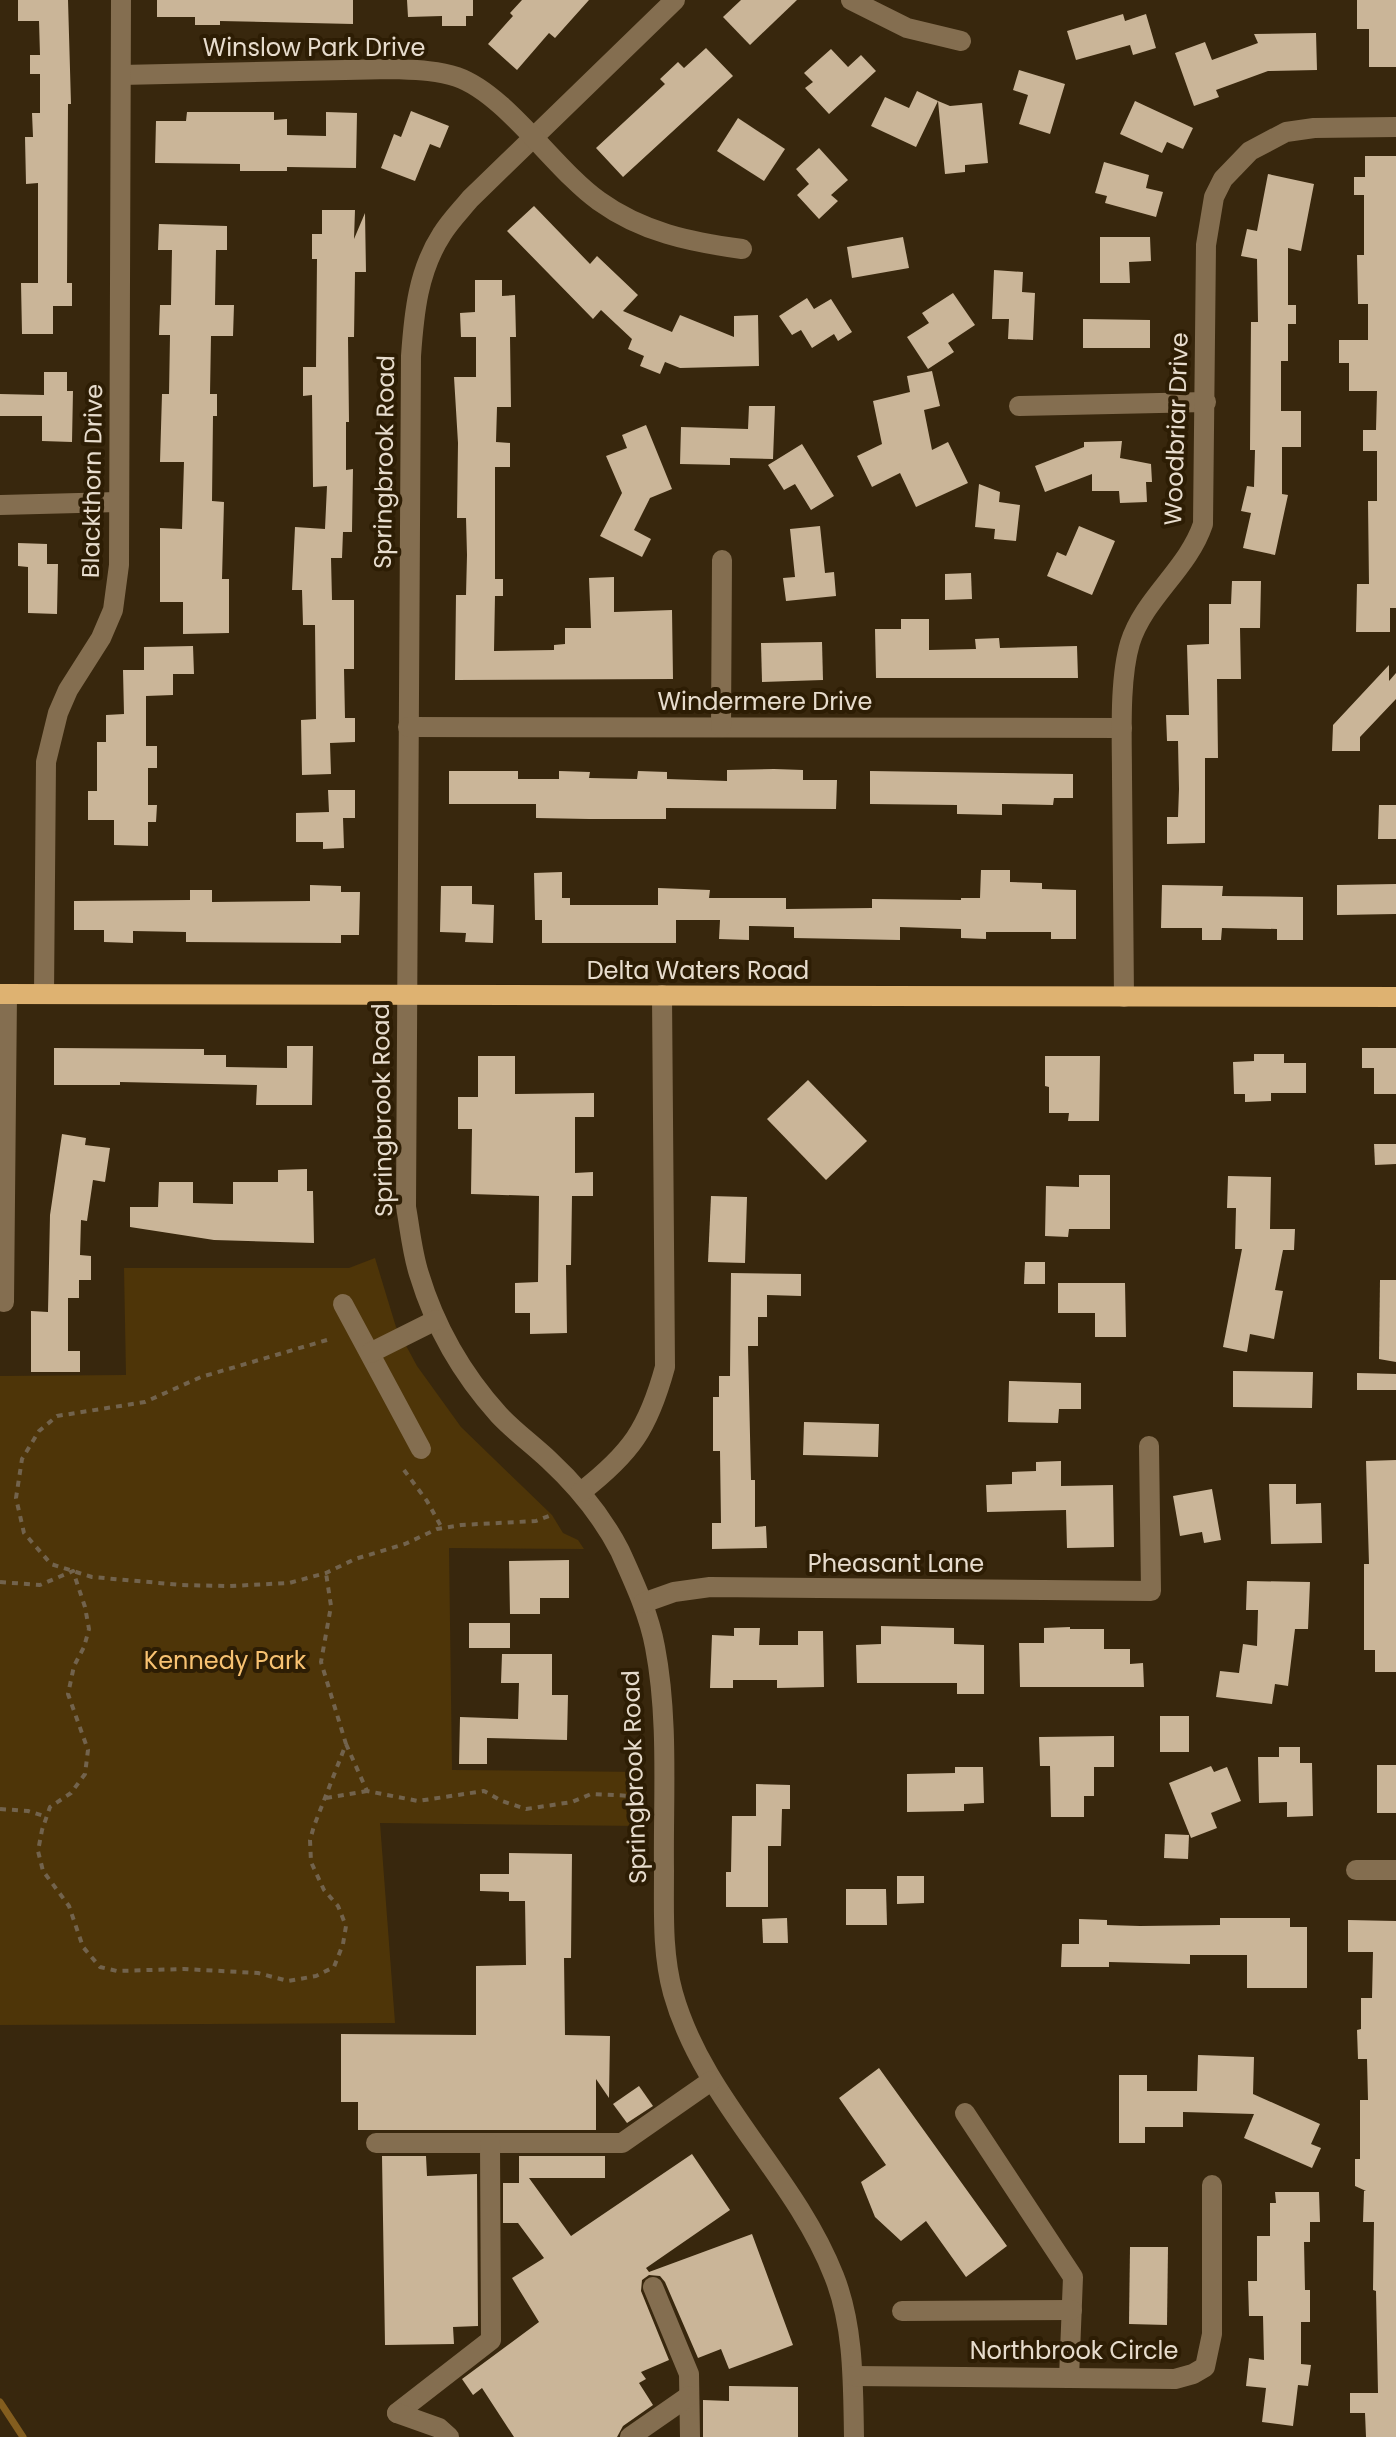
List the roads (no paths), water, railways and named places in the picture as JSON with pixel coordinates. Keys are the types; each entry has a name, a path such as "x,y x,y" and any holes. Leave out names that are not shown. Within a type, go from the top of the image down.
{"main road":[{"name":"Delta Waters Road","path":"3,994 1396,997"}],"street":[{"name":"Blackthorn Drive","path":"44,994 46,762 58,713 68,690 101,638 113,610 119,565 121,0"},
{"name":"Springbrook Road","path":"675,0 470,199 442,234 423,273 414,312 411,356 406,1207 418,1272 436,1320 463,1372 500,1417 581,1492 618,1547 643,1603 655,1644 662,1720 664,1944 673,1990 686,2032 711,2081 801,2210 836,2278 845,2314 853,2376 854,2437"},
{"path":"851,0 907,28 961,41"},
{"name":"Winslow Park Drive","path":"121,75 391,69 428,71 459,78 482,91 598,201 646,228 693,242 742,249"},
{"name":"Woodbriar Drive","path":"1124,997 1122,728 1130,642 1153,599 1196,545 1203,524 1206,245 1214,197 1223,179 1250,151 1286,132 1314,128 1396,127"},
{"path":"1019,406 1206,402"},
{"path":"0,505 118,502"},
{"path":"721,727 722,560"},
{"name":"Windermere Drive","path":"408,727 1122,728"},
{"path":"3,994 4,1302"},
{"path":"581,1492 610,1469 636,1441 655,1405 665,1367 662,995"},
{"path":"343,1304 421,1449"},
{"path":"370,1353 436,1320"},
{"name":"Pheasant Lane","path":"643,1603 674,1592 710,1587 1151,1591 1149,1446"},
{"path":"1356,1870 1396,1870"},
{"path":"376,2143 622,2143 711,2081"},
{"path":"965,2113 1073,2277 1069,2378"},
{"path":"449,2437 439,2428 397,2413 491,2340 490,2144"},
{"name":"Northbrook Circle","path":"853,2376 1175,2379 1193,2374 1205,2367 1212,2334 1212,2185"},
{"path":"653,2287 689,2374 690,2437"},
{"path":"902,2311 1072,2310"},
{"path":"630,2437 689,2396"}],"waterway":[{"path":"0,2402 23,2437"}],"park label":[{"name":"Kennedy Park","path":"225,1660"}]}
